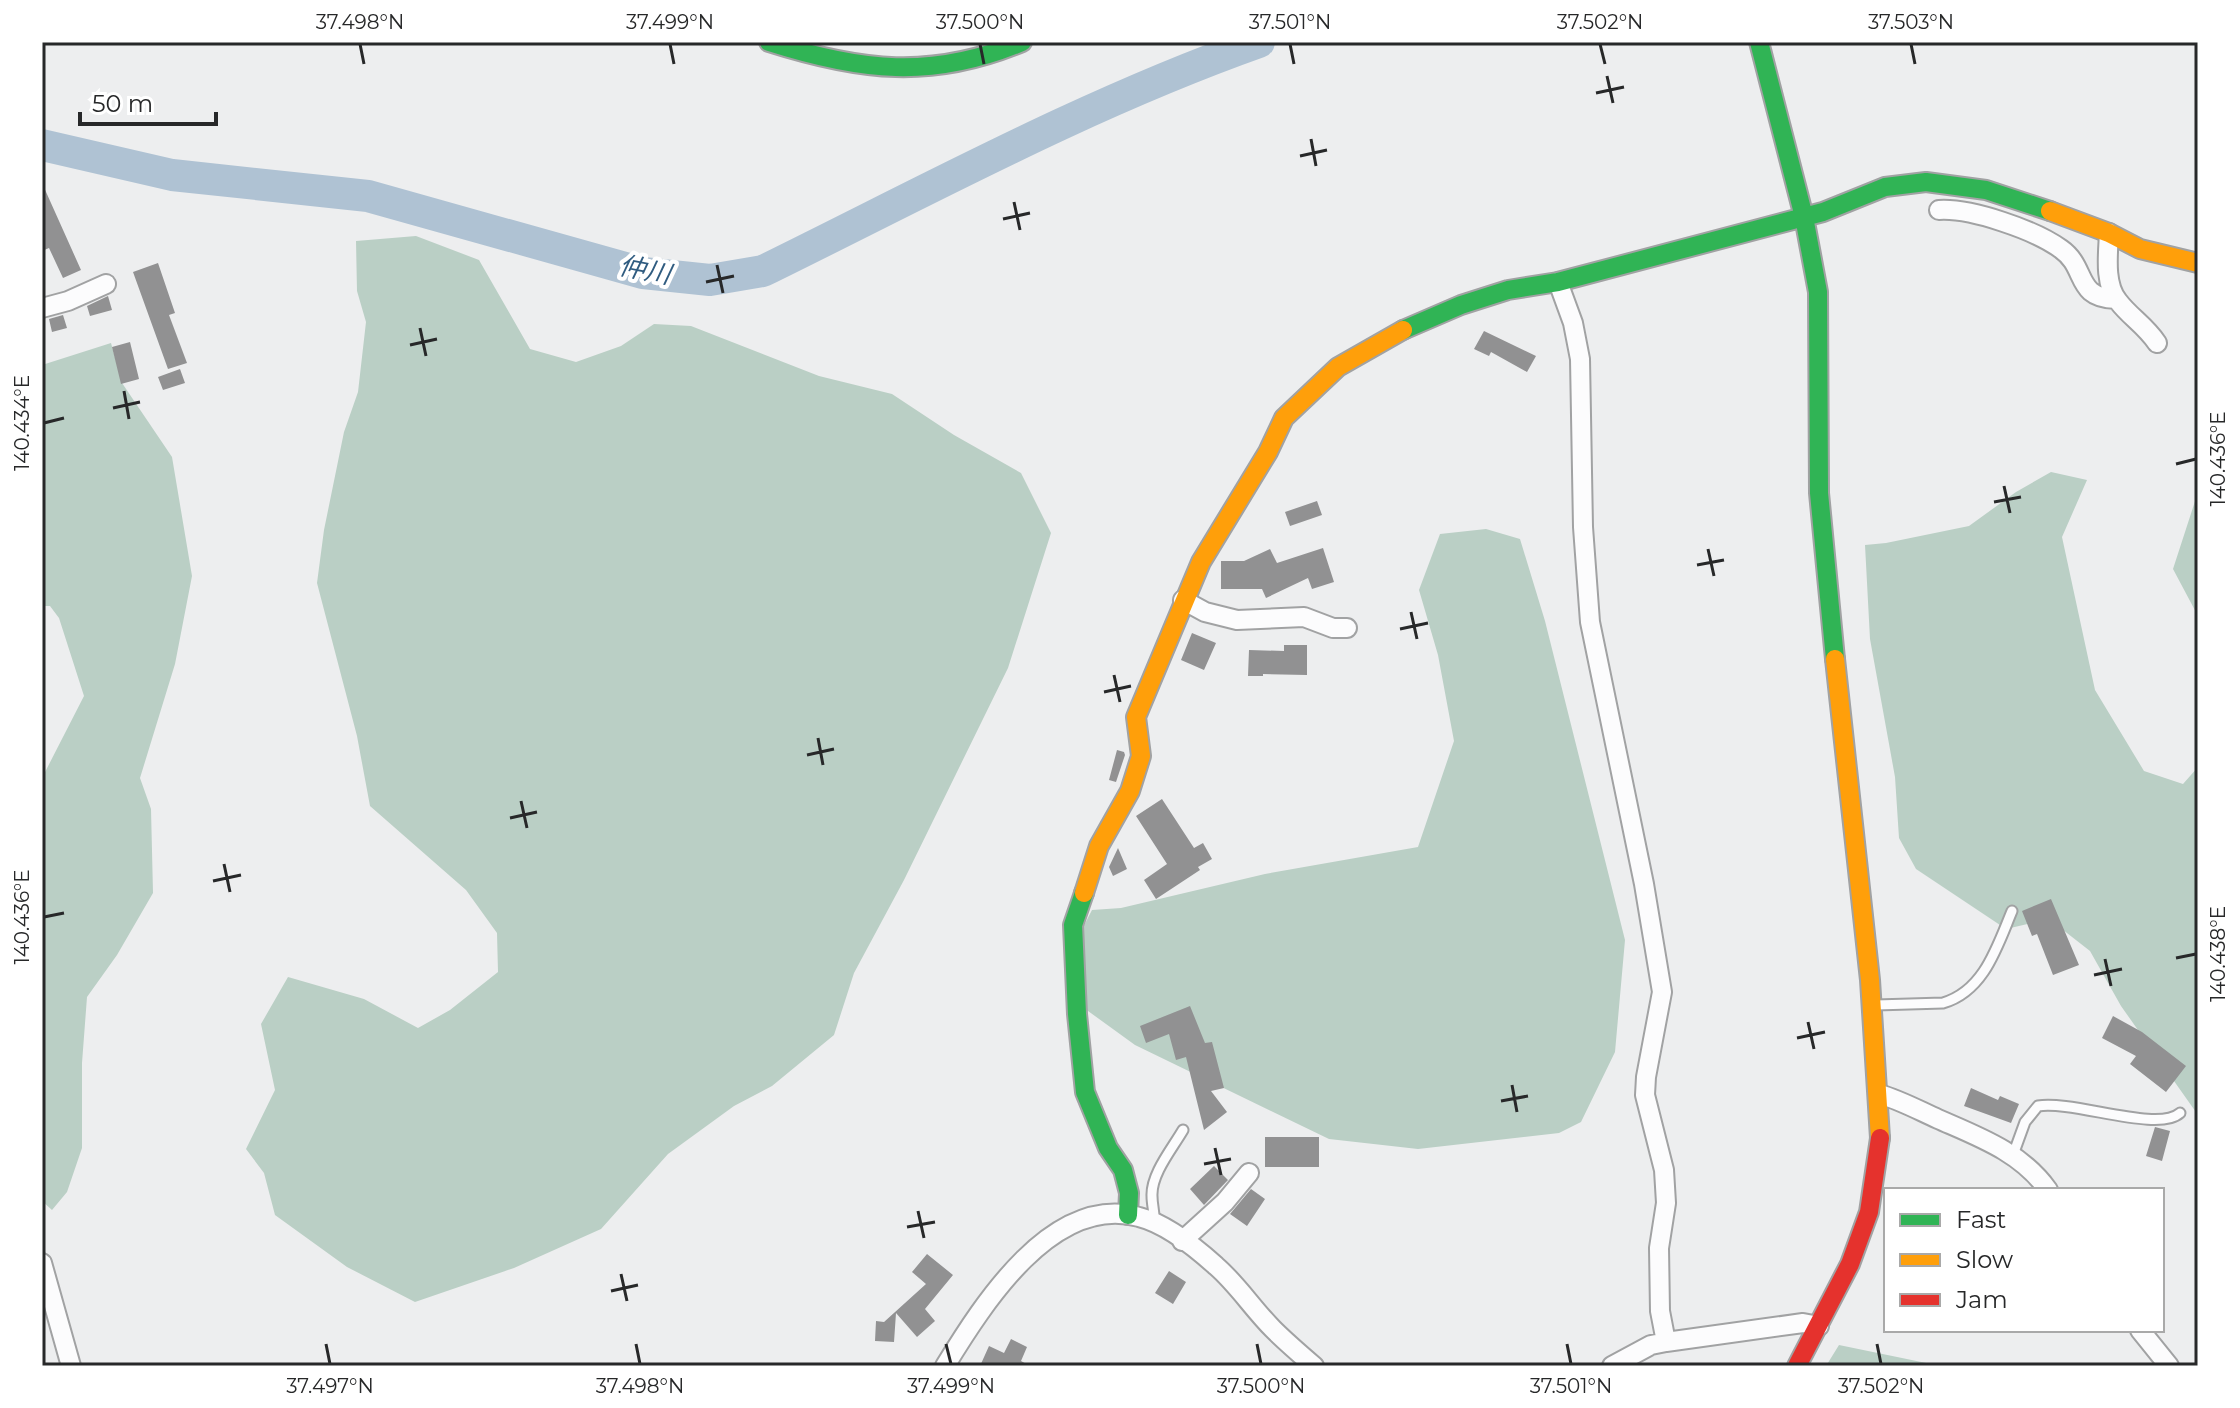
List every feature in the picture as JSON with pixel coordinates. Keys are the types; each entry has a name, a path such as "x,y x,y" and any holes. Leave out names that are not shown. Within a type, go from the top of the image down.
{"street":[{"path":"769,42 850,65 888,69 930,68 965,62 1022,42"},
{"path":"1759,42 1813,254 1820,318 1818,446 1825,572 1873,1005 1879,1094 1880,1140 1869,1212 1850,1264 1797,1366"},
{"path":"1128,1215 1129,1193 1123,1170 1108,1148 1085,1092 1073,925 1099,846 1130,791 1136,774 1141,756 1136,717 1201,562 1268,452 1284,418 1338,367 1401,331 1461,305 1508,290 1558,282 1823,212 1885,187 1926,182 1986,190 2022,200 2109,233 2140,249 2198,263"},
{"path":"1939,210 1952,210 2019,227 2043,238 2073,260 2086,289 2099,299 2116,299"},
{"path":"2109,233 2107,266 2116,299 2147,327 2157,343"},
{"path":"1558,282 1573,323 1580,359 1583,527 1590,622 1644,884 1662,992 1645,1095 1664,1170 1666,1203 1659,1248 1660,1311 1666,1342"},
{"path":"42,308 68,301 106,284"},
{"path":"1183,600 1205,612 1237,620 1304,617 1333,628 1347,628"},
{"path":"1879,1094 1901,1100 2013,1155 2035,1172 2047,1188"},
{"path":"1182,1241 1225,1202 1249,1173"},
{"path":"945,1366 994,1293 1059,1230 1089,1217 1111,1213 1154,1223 1218,1267 1273,1329 1314,1366"},
{"path":"42,1263 71,1366"},
{"path":"1612,1366 1651,1345 1666,1342 1803,1323 1819,1326"},
{"path":"2142,1332 2169,1366"}],"lane":[{"path":"1873,1005 1943,1003 1975,986 2012,911"},
{"path":"2013,1155 2025,1122 2038,1106 2068,1106 2153,1121 2176,1117 2180,1113"},
{"path":"1154,1223 1156,1210 1152,1195 1157,1177 1183,1130"}],"green space":[{"path":"416,236 479,260 530,349 576,362 621,346 654,324 691,326 819,376 892,394 954,435 1021,473 1051,533 1008,668 904,880 854,973 834,1035 772,1086 734,1106 668,1154 601,1229 514,1268 415,1302 347,1267 275,1215 264,1173 246,1149 275,1090 261,1024 288,977 364,999 418,1028 450,1010 498,972 497,933 466,890 370,806 357,736 317,583 324,530 344,432 358,392 366,322 357,291 356,241"},
{"path":"111,343 122,383 172,457 192,576 175,664 140,778 151,809 153,893 117,955 87,997 82,1063 82,1148 67,1192 52,1210 42,1201 42,778 84,696 59,618 50,606 42,606 42,365"},
{"path":"2051,472 2087,480 2062,537 2095,690 2144,771 2183,784 2198,767 2198,1115 2121,1006 2090,951 2049,919 2006,929 1916,869 1899,838 1895,777 1870,639 1865,545 1969,526 2016,492"},
{"path":"2198,492 2198,616 2173,569"},
{"path":"1486,529 1520,539 1545,621 1625,940 1615,1052 1581,1122 1559,1133 1418,1149 1329,1139 1135,1045 1077,1003 1076,941 1092,910 1121,908 1265,874 1418,847 1454,741 1438,655 1419,590 1440,534"},
{"path":"1839,1345 1931,1364 1932,1366 1826,1366"}],"building":[{"path":"42,183 81,270 63,278 49,248 42,251"},
{"path":"158,263 175,313 169,315 187,363 168,369 133,272"},
{"path":"108,296 112,310 90,316 87,306"},
{"path":"63,315 67,328 52,332 49,319"},
{"path":"1484,331 1536,356 1527,372 1491,352 1489,356 1474,349"},
{"path":"130,342 139,379 121,384 112,347"},
{"path":"180,369 185,383 163,390 158,377"},
{"path":"1317,501 1322,515 1290,526 1285,512"},
{"path":"1323,548 1334,582 1312,589 1308,578 1266,598 1262,589 1221,589 1221,561 1244,561 1270,549 1277,563"},
{"path":"1192,633 1216,643 1204,670 1181,660"},
{"path":"1284,645 1307,645 1307,675 1248,676 1249,650 1284,651"},
{"path":"1117,750 1125,755 1116,782 1109,780"},
{"path":"1162,799 1194,848 1203,843 1212,859 1156,899 1144,880 1167,864 1136,816"},
{"path":"1118,848 1127,869 1113,876 1109,867"},
{"path":"2051,899 2079,965 2053,975 2037,934 2032,936 2022,911"},
{"path":"1190,1006 1205,1043 1212,1042 1224,1088 1211,1091 1227,1112 1204,1130 1186,1057 1176,1060 1169,1034 1146,1043 1140,1026"},
{"path":"2113,1016 2142,1032 2186,1066 2166,1092 2130,1064 2136,1056 2102,1038"},
{"path":"1971,1088 1998,1100 2000,1096 2019,1104 2011,1123 1964,1106"},
{"path":"2155,1127 2170,1131 2162,1161 2146,1156"},
{"path":"1265,1137 1319,1137 1319,1167 1265,1167"},
{"path":"1214,1166 1228,1180 1204,1205 1190,1189"},
{"path":"1251,1189 1265,1199 1247,1226 1230,1214"},
{"path":"927,1254 953,1275 925,1309 935,1321 917,1337 896,1313 894,1342 875,1341 876,1321 884,1322 926,1284 912,1272"},
{"path":"1169,1271 1186,1282 1173,1304 1155,1293"},
{"path":"1011,1339 1027,1347 1021,1361 1030,1366 980,1366 989,1346 1004,1353"}],"waterway":[{"name":"仲川","path":"42,145 172,175 368,196 643,273 710,280 763,271 1069,120 1259,42"}],"traffic: fast":[{"path":"769,42 834,60 896,67 957,62 1022,42"},
{"path":"1759,42 1804,217 1818,292 1819,493 1835,659"},
{"path":"1403,330 1461,305 1508,290 1558,282 1823,212 1885,187 1926,182 1986,190 2050,211"},
{"path":"1084,893 1073,925 1085,1092 1108,1148 1123,1170 1129,1193 1128,1215"}],"traffic: slow":[{"path":"2050,211 2109,233 2140,249 2198,263"},
{"path":"1084,893 1099,846 1130,791 1141,756 1136,717 1201,562 1268,452 1284,418 1338,367 1403,330"},
{"path":"1835,659 1870,980 1880,1138"}],"traffic: jam":[{"path":"1797,1366 1850,1264 1869,1212 1880,1138"}]}
